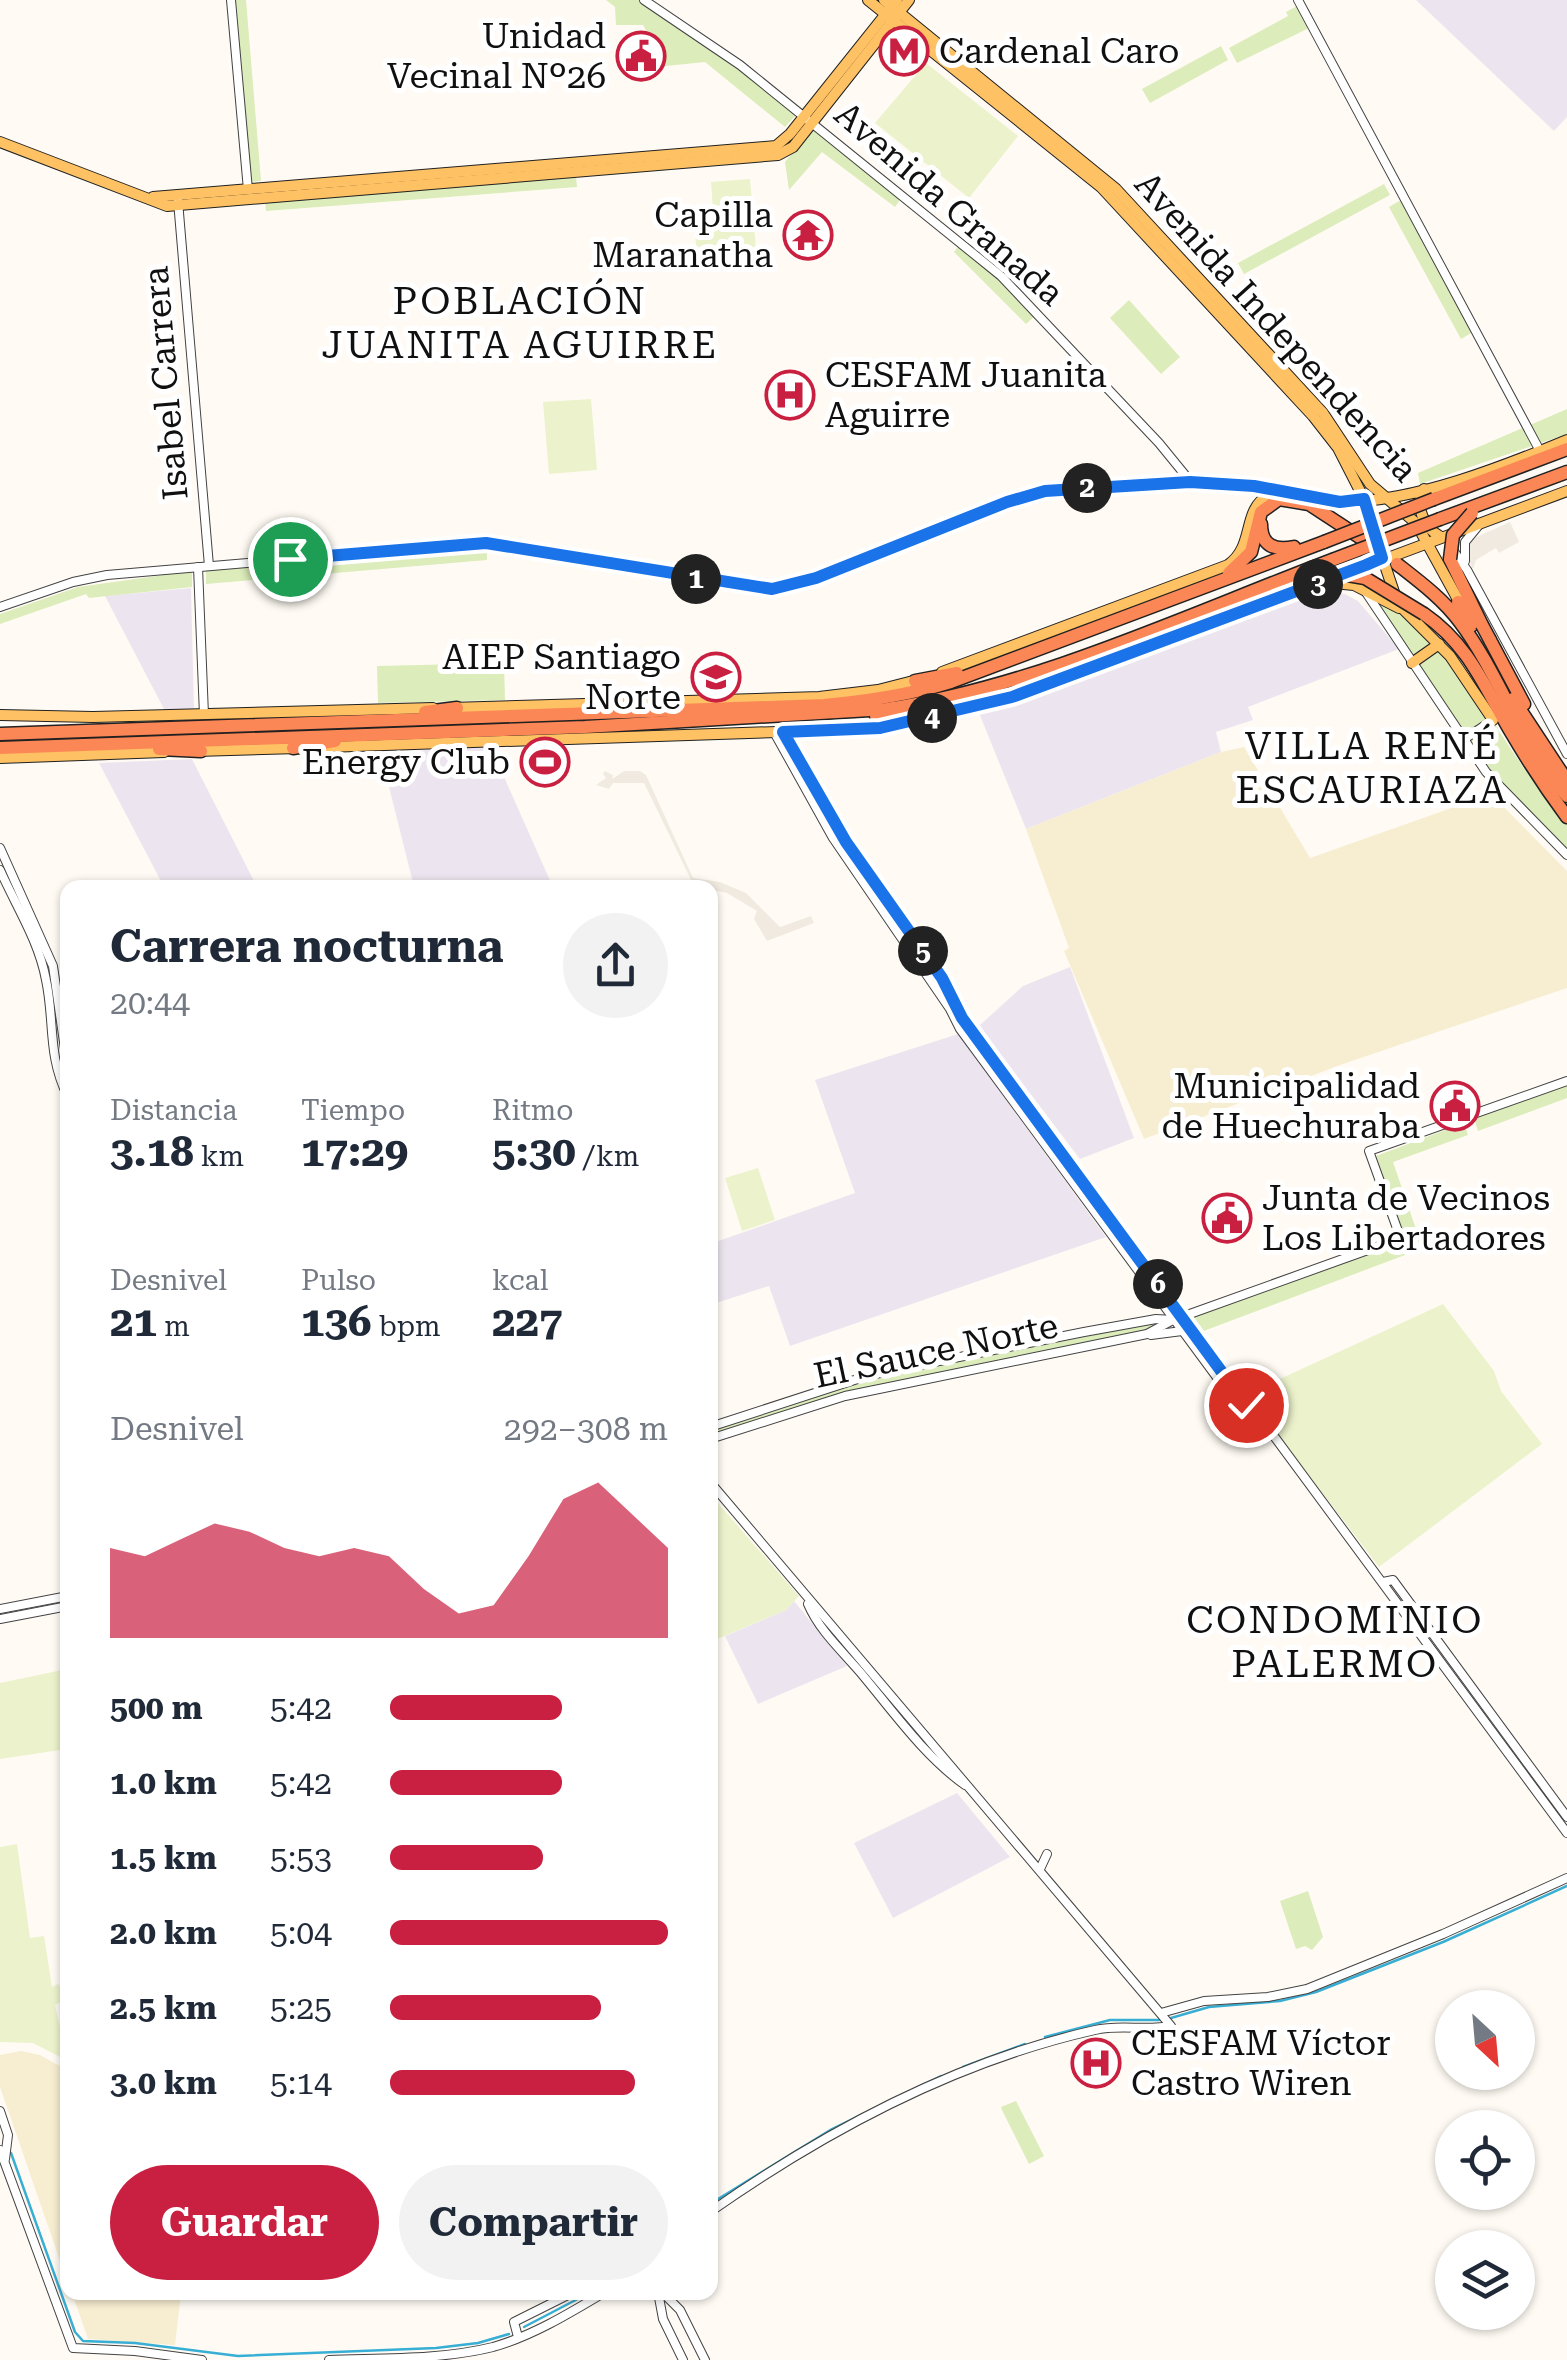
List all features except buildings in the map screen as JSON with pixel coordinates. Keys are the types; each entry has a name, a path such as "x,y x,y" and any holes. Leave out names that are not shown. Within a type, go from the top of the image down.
{"highway":[{"path":"0,734 854,702 914,693 1323,543 1429,494 1567,449"},
{"path":"0,748 843,714 916,704 985,687 1334,566 1440,519 1567,472"},
{"path":"1206,587 1248,557 1259,516 1274,500 1309,504 1360,540 1318,514 1296,506 1274,506 1262,521 1262,538 1275,548 1323,543"},
{"path":"1492,501 1453,535 1450,559 1482,624 1497,640 1563,775"},
{"path":"1334,566 1366,578 1424,614 1460,644 1567,818"},
{"path":"1536,772 1457,626 1396,566 1434,593 1461,624 1528,744 1567,796"},
{"path":"1458,602 1516,704 1563,775"},
{"path":"1012,697 1129,638"},
{"path":"915,682 989,667"},
{"path":"363,721 457,708"},
{"path":"843,714 923,720"},
{"path":"1493,720 1567,818"},
{"path":"293,748 384,733"},
{"path":"92,745 201,751"}],"main road":[{"name":"Avenida Independencia","path":"868,0 892,9 1110,182 1323,412 1364,477 1434,540 1458,602"},
{"path":"0,142 147,197 178,201 778,155 790,150 892,9 909,0"},
{"name":"Avenida Independencia","path":"892,9 1108,194 1321,425 1344,458 1364,499 1389,586 1400,608 1439,644 1493,720"},
{"path":"1434,540 1419,500 1567,440"},
{"path":"0,758 865,729 923,720 1012,697 1434,540 1477,518 1567,490"},
{"path":"0,715 204,715 819,697 915,682 1219,569 1244,549 1259,503 1281,491 1340,502 1429,494"},
{"path":"1369,514 1385,496"},
{"path":"1323,582 1344,582 1400,608"},
{"path":"1458,602 1497,640"},
{"path":"1412,663 1439,644"}],"street":[{"path":"231,0 248,195"},
{"name":"Avenida Granada","path":"644,0 723,52 1008,282 1190,482"},
{"path":"1298,0 1540,452"},
{"name":"Isabel Carrera","path":"178,201 209,566"},
{"path":"0,607 94,578 486,543 772,589 816,578 1024,496 1055,490 1190,482 1281,491"},
{"path":"1254,486 1259,503"},
{"path":"1467,570 1465,542 1477,518"},
{"path":"1434,540 1455,550 1497,640 1567,754"},
{"path":"1366,565 1361,576 1364,590 1462,740 1500,790 1567,856"},
{"path":"198,567 204,715"},
{"path":"1462,740 1493,720"},
{"path":"779,732 834,838 960,1029 1246,1405"},
{"path":"0,848 50,957 57,982 50,1023 53,1058 60,1076"},
{"path":"0,870 39,954 57,982"},
{"path":"50,1023 56,1019 60,1022"},
{"path":"718,1424 870,1375 1084,1332 1178,1318 1398,1237 1369,1151 1567,1082"},
{"path":"1178,1318 1182,1331 1224,1387 1266,1424 1388,1581 1565,1825"},
{"name":"El Sauce Norte","path":"718,1435 854,1394 1147,1334 1178,1318"},
{"path":"1147,1334 1182,1331"},
{"path":"798,1398 801,1409"},
{"path":"718,1492 804,1595 815,1618 873,1680 946,1770 976,1792 1170,2026 1095,2030 950,2079 826,2140 718,2207"},
{"path":"0,1609 60,1598"},
{"path":"0,1619 60,1608"},
{"path":"1040,1869 1047,1854"},
{"path":"1161,2014 1204,2001 1268,1998 1306,1989 1443,1934 1567,1878"},
{"path":"946,2068 950,2079"},
{"path":"0,2111 5,2160"},
{"path":"0,2150 74,2348 202,2360"},
{"path":"518,2338 514,2322 558,2300"},
{"path":"329,2360 457,2354 492,2347 518,2338 590,2300"},
{"path":"661,2300 662,2314 682,2360"},
{"path":"670,2300 678,2307 705,2360"},
{"path":"662,2314 670,2306 678,2307"}],"shaded area":[{"path":"1416,0 1567,0 1567,117 1554,131"},
{"path":"1510,522 1519,542 1499,553 1496,548 1476,560 1473,569 1467,556 1472,539"},
{"path":"191,588 194,710 165,711 105,596"},
{"path":"1326,591 1358,601 1399,649 1248,707 1253,720 1216,732 1221,752 1026,829 979,713 1066,686"},
{"path":"489,743 550,880 412,880 381,755"},
{"path":"1244,747 1310,858 1491,794 1567,871 1567,988 1343,1064 1144,1139 1064,951 1069,948 1026,829 1221,752"},
{"path":"192,759 253,880 160,880 99,763"},
{"path":"605,771 613,775 612,779 624,771 646,775 693,878 706,880 691,880 644,783 613,783 609,789 596,785 606,778"},
{"path":"718,882 746,893 780,927 811,916 814,923 767,941 754,919 757,911 718,891"},
{"path":"1070,967 1134,1138 1080,1159 979,1026 1023,986"},
{"path":"958,1034 1106,1237 790,1346 769,1286 718,1302 718,1241 855,1193 815,1080"},
{"path":"794,1601 847,1666 758,1704 725,1636 786,1610"},
{"path":"957,1793 1010,1857 893,1918 854,1843"},
{"path":"21,2051 40,2055 60,2066 60,2261 0,2087 0,2055"},
{"path":"74,2300 180,2300 175,2345 88,2339"}],"green space":[{"path":"234,0 246,0 261,181 250,182"},
{"path":"606,0 641,0 695,35 797,114 785,127 705,62 656,67 653,42 643,25 616,25 615,7"},
{"path":"1297,6 1309,25 1307,29 1237,63 1229,48 1288,16 1286,12"},
{"path":"1221,46 1228,60 1150,103 1142,89"},
{"path":"926,63 1018,136 969,198 875,123"},
{"path":"813,129 901,198 895,207 822,152 789,190 785,162"},
{"path":"573,175 577,187 266,211 265,200"},
{"path":"750,179 756,250 697,255 694,224 714,223 711,182"},
{"path":"1384,184 1390,195 1244,274 1238,263"},
{"path":"1401,200 1473,332 1461,339 1389,207"},
{"path":"960,244 1036,315 1026,324 954,252"},
{"path":"1129,300 1180,357 1161,374 1110,318"},
{"path":"591,399 597,470 549,474 543,402"},
{"path":"1567,409 1567,434 1420,484 1418,473"},
{"path":"487,547 487,560 206,584 206,569"},
{"path":"192,571 192,587 89,598 86,594 0,624 0,614 78,587"},
{"path":"1376,600 1406,619 1457,672 1567,825 1567,849 1504,787 1472,747"},
{"path":"504,663 505,700 378,703 377,666"},
{"path":"1567,1085 1567,1098 1478,1131 1474,1118"},
{"path":"1464,1123 1468,1135 1393,1162 1419,1238 1419,1242 1407,1245 1376,1156"},
{"path":"758,1168 775,1220 742,1231 725,1178"},
{"path":"1399,1240 1405,1255 1201,1332 1191,1317"},
{"path":"1443,1304 1542,1444 1379,1567 1247,1394"},
{"path":"1156,1320 1162,1322 1144,1331 946,1372 718,1435 718,1423 849,1382"},
{"path":"718,1503 799,1596 786,1610 718,1639"},
{"path":"60,1670 60,1750 0,1759 0,1683"},
{"path":"17,1844 30,1938 44,1936 52,1987 58,1984 60,1987 60,2002 55,2005 60,2057 33,2043 0,2042 0,1847"},
{"path":"1308,1891 1323,1937 1312,1950 1305,1946 1296,1949 1280,1901"},
{"path":"1016,2101 1044,2156 1029,2164 1001,2107"}],"waterway":[{"path":"1171,2018 1209,2007 1280,2001 1316,1992 1443,1942 1567,1886"},
{"path":"1045,2037 1110,2020 1159,2020"},
{"path":"963,2067 1025,2044"},
{"path":"718,2199 832,2129 941,2076"},
{"path":"11,2153 60,2290"},
{"path":"64,2300 75,2332 83,2341 135,2343 238,2356 436,2348 478,2343 509,2334"},
{"path":"524,2327 576,2300"}],"place":[{"name":"Cardenal Caro","path":"904,51"},
{"name":"Unidad Vecinal Nº26","path":"641,56"},
{"name":"Capilla Maranatha","path":"808,235"},
{"name":"CESFAM Juanita Aguirre","path":"790,395"},
{"name":"AIEP Santiago Norte","path":"716,677"},
{"name":"Energy Club","path":"545,762"},
{"name":"Municipalidad de Huechuraba","path":"1455,1106"},
{"name":"Junta de Vecinos Los Libertadores","path":"1227,1218"},
{"name":"CESFAM Víctor Castro Wiren","path":"1096,2063"}],"district":[{"name":"POBLACIÓN JUANITA AGUIRRE","path":"520,323"},
{"name":"VILLA RENÉ ESCAURIAZA","path":"1372,768"},
{"name":"CONDOMINIO PALERMO","path":"1335,1642"}],"route":[{"path":"290,559 486,543 772,589 816,578 1007,502 1045,491 1190,482 1254,486 1340,502 1364,499 1382,558 1366,565 1012,697 880,728 783,732 846,842 956,999 962,1018 1246,1405"}]}
